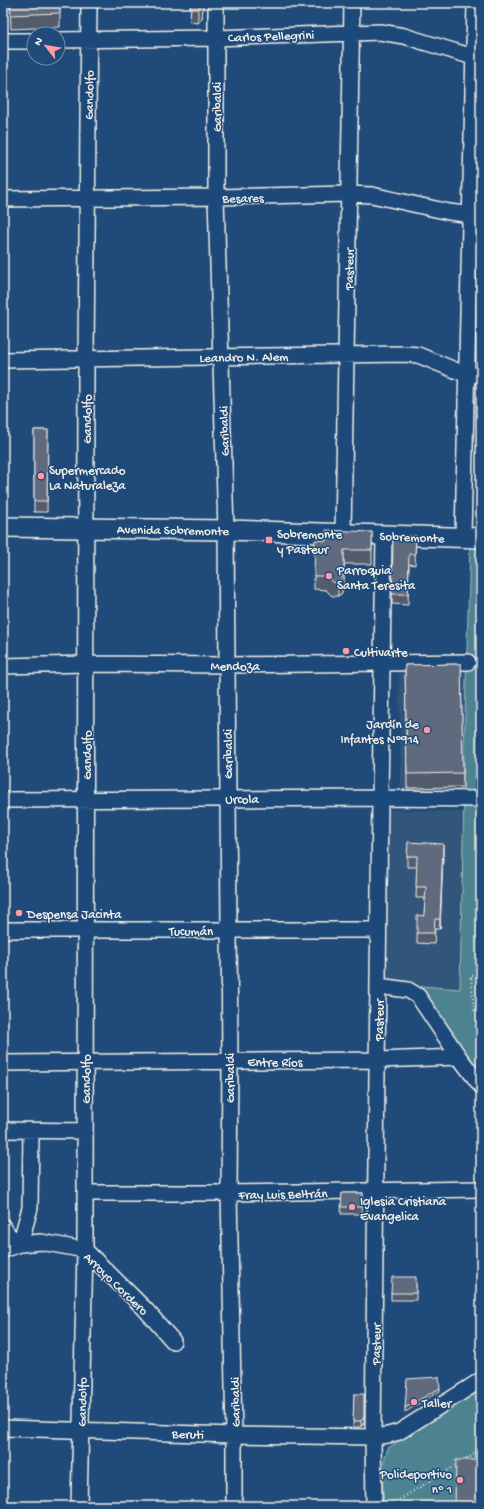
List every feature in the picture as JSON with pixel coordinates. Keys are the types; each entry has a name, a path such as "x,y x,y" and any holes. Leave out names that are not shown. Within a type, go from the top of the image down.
{"main road":[{"name":"Avenida Sobremonte","path":"3,527 226,530 344,534"},
{"name":"Sobremonte","path":"344,534 472,537"}],"street":[{"name":"Gandolfo","path":"79,1506 85,1250 86,359 89,3"},
{"name":"Garibaldi","path":"216,3 216,197 226,530 230,1061 229,1193 234,1506"},
{"name":"Pasteur","path":"344,534 352,3"},
{"path":"472,537 477,57 475,3"},
{"name":"Carlos Pellegrini","path":"66,40 216,38 380,32 404,36 477,57"},
{"path":"3,41 26,41"},
{"name":"Besares","path":"3,198 216,197 349,194 372,195 476,216"},
{"name":"Leandro N. Alem","path":"3,360 406,354 418,355 474,375"},
{"name":"Pasteur","path":"374,1506 373,1437 378,1060 378,930 384,535"},
{"name":"Mendoza","path":"3,666 86,664 227,665 468,662"},
{"name":"Urcola","path":"3,800 380,798 481,800"},
{"name":"Tucumán","path":"3,930 378,930"},
{"path":"378,986 408,990 418,996 454,1057 481,1096"},
{"path":"454,1057 481,1086"},
{"name":"Entre Ríos","path":"3,1063 378,1060 454,1057"},
{"path":"3,1130 85,1131"},
{"path":"13,1246 30,1208 31,1131"},
{"name":"Fray Luis Beltrán","path":"85,1193 376,1192 481,1189"},
{"path":"3,1227 13,1246"},
{"name":"Arroyo Cordero","path":"13,1246 40,1242 85,1250 145,1309 173,1341"},
{"path":"373,1437 399,1432 481,1380"},
{"name":"Beruti","path":"3,1428 234,1435 373,1437"}],"path":[{"path":"481,975 471,976 474,1011 481,1010"},
{"path":"389,1506 481,1450"}],"shaded area":[{"path":"467,669 464,793 401,790 399,673"},
{"path":"386,809 464,812 460,990 383,982"}],"green space":[{"path":"470,543 481,543 481,1074 465,1053 421,986 460,989 463,787"},
{"path":"481,1389 481,1506 384,1506 383,1469 385,1455 388,1448"}],"building":[{"path":"10,3 60,3 60,13 11,15"},
{"path":"191,3 202,4 198,9 190,9"},
{"name":"Supermercado La Naturaleza","path":"34,430 48,430 47,501 34,501"},
{"name":"Parroquia Santa Teresita","path":"326,530 372,532 372,550 344,550 344,575 342,575 342,579 338,583 332,582 326,576 314,576 315,540 326,541"},
{"path":"396,536 416,536 415,554 409,554 408,594 392,594 393,538"},
{"path":"461,664 463,773 407,774 405,665"},
{"path":"408,842 443,844 440,919 435,919 434,933 417,933 417,915 424,916 426,887 416,887 417,856 407,856"},
{"path":"342,1193 363,1193 362,1207 341,1207"},
{"path":"392,1277 416,1277 416,1293 391,1293"},
{"name":"Taller","path":"439,1377 440,1388 405,1408 407,1379"},
{"path":"354,1394 364,1394 364,1417 361,1421 353,1421"},
{"path":"456,1460 481,1460 481,1506 455,1506"}],"place":[{"name":"Supermercado La Naturaleza","path":"41,476"},
{"name":"Sobremonte y Pasteur","path":"269,540"},
{"name":"Parroquia Santa Teresita","path":"329,576"},
{"name":"Cultivarte","path":"346,651"},
{"name":"Jardín de Infantes Nº914","path":"427,730"},
{"name":"Despensa Jacinta","path":"19,913"},
{"name":"Iglesia Cristiana Evangelica","path":"352,1207"},
{"name":"Taller","path":"414,1402"},
{"name":"Polideportivo nº 1","path":"460,1480"}]}
